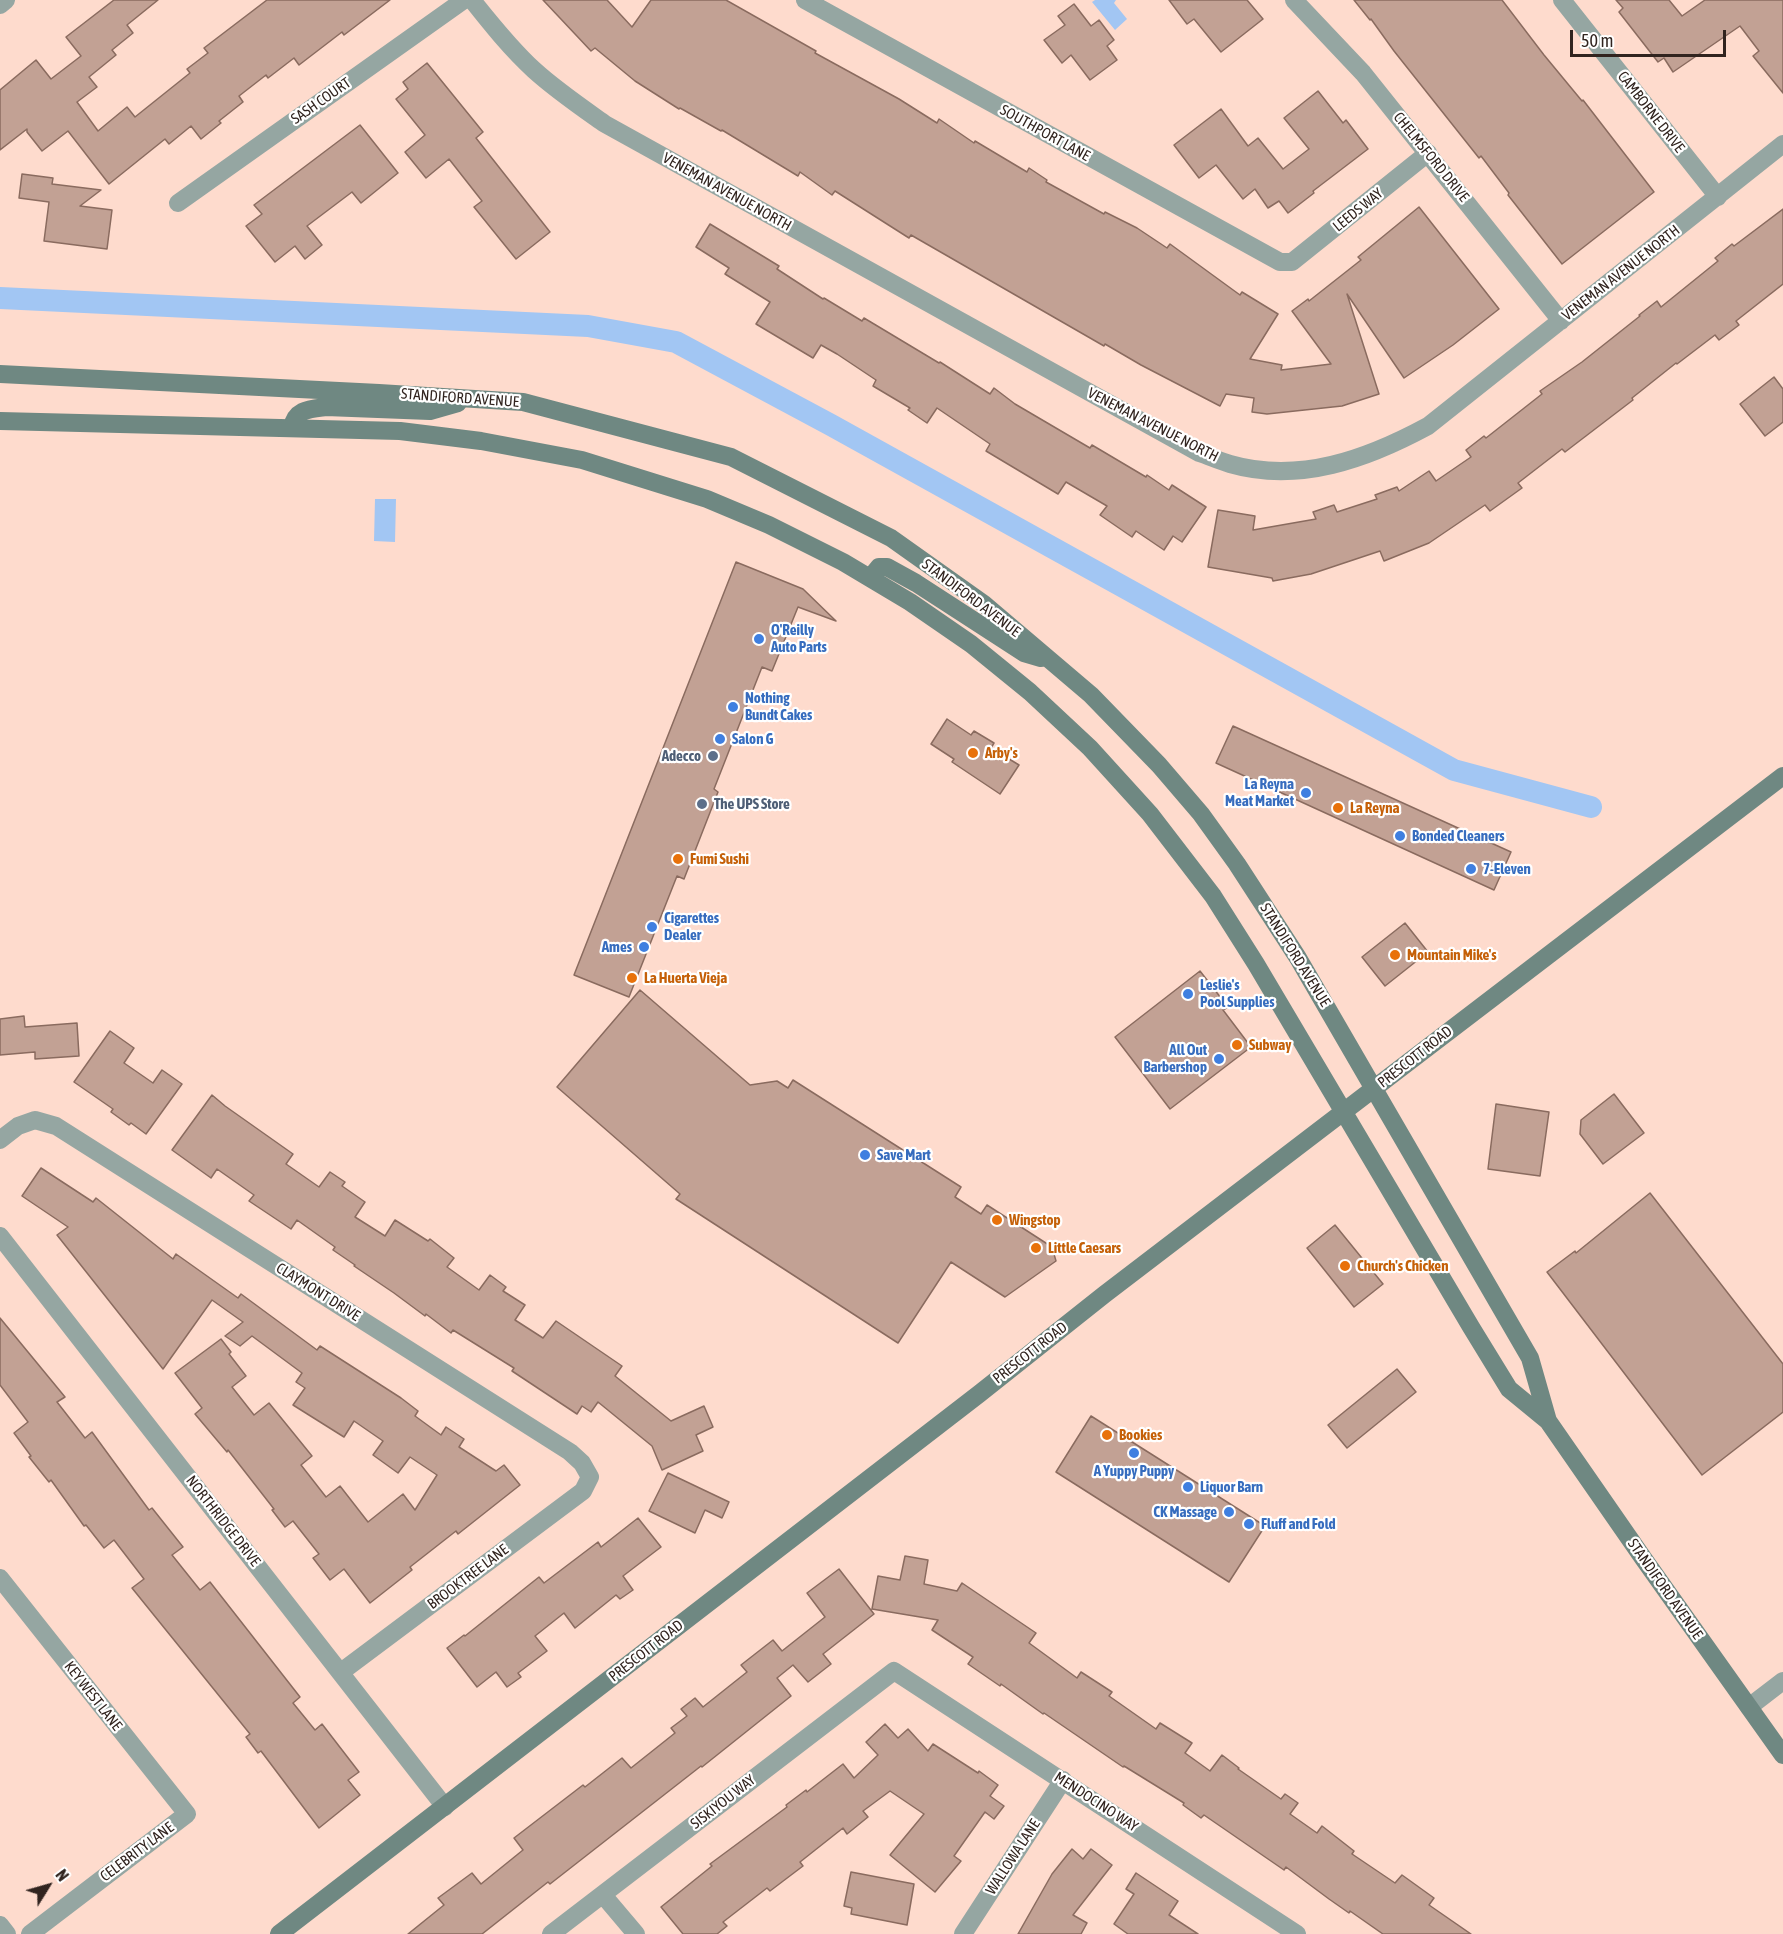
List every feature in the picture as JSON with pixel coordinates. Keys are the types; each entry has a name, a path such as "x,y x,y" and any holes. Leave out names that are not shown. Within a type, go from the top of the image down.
{"main road":[{"name":"STANDIFORD AVENUE","path":"0,374 523,402 731,457 891,538 984,604 1091,695 1159,765 1201,814 1237,864 1298,958 1530,1358 1548,1421"},
{"path":"292,428 295,417 311,408 430,411 471,400"},
{"name":"STANDIFORD AVENUE","path":"0,421 400,432 481,441 582,460 707,499 740,512 817,549 870,578 941,623 1003,669 1058,717 1124,784 1178,849 1213,896 1256,964 1509,1389 1548,1421 1783,1755"},
{"path":"870,578 879,567 887,567 916,583 1024,653 1051,661"},
{"name":"PRESCOTT ROAD","path":"279,1934 979,1394 1105,1294 1783,776"}],"street":[{"path":"0,5 6,0"},
{"name":"SASH COURT","path":"178,203 464,0"},
{"name":"VENEMAN AVENUE NORTH","path":"471,0 503,38 534,69 605,124 1199,453 1230,464 1262,470 1294,471 1348,462 1396,444 1428,426 1783,144"},
{"name":"SOUTHPORT LANE","path":"805,0 1280,262 1286,262"},
{"name":"CHELMSFORD DRIVE","path":"1294,0 1363,73 1561,321"},
{"name":"CAMBORNE DRIVE","path":"1562,0 1718,197"},
{"name":"LEEDS WAY","path":"1286,262 1292,262 1428,153"},
{"name":"CLAYMONT DRIVE","path":"0,1140 18,1126 35,1120 56,1126 570,1452 582,1463 590,1477"},
{"name":"NORTHRIDGE DRIVE","path":"0,1236 445,1807"},
{"name":"BROOKTREE LANE","path":"341,1672 573,1500 583,1491 590,1477"},
{"name":"KEY WEST LANE","path":"0,1578 187,1815"},
{"name":"MENDOCINO WAY","path":"894,1671 1297,1934"},
{"name":"SISKIYOU WAY","path":"551,1934 894,1671"},
{"path":"1749,1707 1783,1681"},
{"name":"WALLOWA LANE","path":"963,1934 1063,1780"},
{"name":"CELEBRITY LANE","path":"30,1934 187,1815"},
{"path":"603,1895 636,1934"},
{"path":"0,1925 7,1934"}],"water":[{"path":"1116,0 1114,3 1127,19 1115,30 1092,2"},
{"path":"375,499 396,499 395,542 374,541"}],"building":[{"path":"114,0 158,0 127,25 133,33 112,50 116,55 89,77 97,87 77,102 98,131 127,107 135,117 190,73 187,69 208,53 204,48 267,0 390,0 344,35 342,32 299,65 294,58 268,78 266,75 239,96 243,102 201,139 191,126 169,144 165,139 109,184 68,131 42,151 27,129 0,150 0,90 36,60 51,79 81,56 66,37"},
{"path":"543,0 607,0 632,27 651,0 726,0 937,123 939,119 974,143 975,141 1027,172 1029,168 1047,180 1046,182 1104,214 1105,212 1137,228 1167,248 1170,244 1240,295 1242,292 1278,314 1250,359 1282,365 1281,370 1331,364 1292,311 1308,299 1309,301 1361,260 1358,257 1419,207 1499,309 1453,345 1404,378 1347,294 1379,394 1342,406 1267,414 1252,412 1254,398 1226,394 1220,406 1105,344 1104,346 911,235 909,238 835,191 832,195 800,172 798,176 722,130 679,109 635,81 595,48 591,51"},
{"path":"1169,0 1247,0 1263,19 1221,52 1194,19 1187,24"},
{"path":"1354,0 1502,0 1654,192 1562,264 1508,195 1509,193 1481,156 1479,158"},
{"path":"1616,0 1669,0 1682,16 1705,0 1783,0 1783,93 1753,56 1759,51 1740,26 1673,72 1664,58 1658,62 1619,12 1623,8"},
{"path":"1074,4 1091,26 1099,20 1114,40 1107,46 1117,60 1090,80 1071,55 1062,63 1044,40 1065,25 1058,16"},
{"path":"427,63 483,132 476,138 550,232 516,259 474,207 482,201 449,159 426,178 405,152 425,135 396,99 408,89 403,82"},
{"path":"1318,91 1343,123 1346,120 1368,149 1288,213 1279,201 1268,208 1255,189 1243,199 1216,165 1199,178 1174,145 1221,109 1248,146 1258,138 1283,169 1309,149 1284,118"},
{"path":"360,125 398,173 361,203 352,192 307,226 322,245 305,259 295,246 275,262 246,226 262,214 254,205"},
{"path":"22,174 53,178 52,184 101,190 80,206 112,210 107,249 44,241 49,202 19,198"},
{"path":"1783,209 1783,284 1736,321 1739,325 1719,340 1715,335 1676,363 1632,398 1633,400 1565,452 1562,449 1518,483 1522,488 1490,511 1485,505 1429,543 1384,561 1380,551 1311,574 1273,581 1272,578 1208,567 1218,510 1255,516 1253,530 1316,519 1313,512 1334,505 1337,512 1377,499 1375,495 1397,487 1399,491 1429,471 1436,481 1471,457 1466,450 1484,436 1486,438 1542,394 1540,391 1582,362 1657,301 1661,307 1718,261 1715,258 1732,244 1734,246"},
{"path":"710,224 779,266 777,269 823,299 862,321 864,318 990,394 994,388 1015,404 1090,448 1092,445 1146,477 1147,475 1169,490 1172,485 1206,507 1182,542 1173,536 1164,550 1136,531 1132,537 1100,515 1107,506 1066,482 1058,494 986,451 990,444 937,408 927,423 908,410 910,408 873,386 876,380 837,354 821,345 813,358 756,324 770,302 725,274 729,268 696,247"},
{"path":"1774,377 1783,389 1783,422 1765,436 1740,404"},
{"path":"736,562 803,589 836,621 798,607 772,671 762,667 714,789 718,792 684,879 677,876 629,997 574,975"},
{"name":"Arby's","path":"947,719 971,735 974,731 994,743 991,748 1019,765 1000,794 952,762 954,759 931,744"},
{"path":"1233,726 1511,852 1494,890 1216,763"},
{"name":"Mountain Mike's","path":"1405,923 1428,952 1385,986 1362,957"},
{"path":"1200,971 1228,1007 1223,1010 1251,1047 1170,1109 1115,1037"},
{"path":"640,990 750,1085 777,1081 788,1088 793,1080 961,1187 955,1197 981,1214 987,1205 1052,1247 1056,1261 1005,1297 951,1262 898,1343 676,1199 680,1194 557,1087"},
{"path":"24,1016 25,1027 77,1023 79,1056 35,1059 35,1052 0,1055 0,1019"},
{"path":"110,1031 134,1048 124,1063 153,1083 162,1070 182,1084 146,1134 111,1112 113,1109 74,1082"},
{"path":"1614,1094 1644,1133 1603,1164 1580,1134 1581,1120"},
{"path":"212,1095 293,1154 286,1164 319,1187 330,1172 345,1182 342,1186 365,1202 355,1217 385,1236 395,1220 428,1241 430,1239 454,1258 447,1267 479,1290 490,1275 506,1287 503,1291 525,1305 515,1320 543,1338 556,1321 622,1366 615,1376 671,1421 704,1406 713,1427 696,1435 703,1451 662,1470 652,1446 598,1402 591,1412 582,1406 577,1414 512,1371 514,1368 453,1330 451,1333 426,1314 425,1316 354,1266 333,1250 335,1247 297,1220 291,1229 249,1201 254,1195 217,1169 211,1178 172,1150"},
{"path":"1496,1104 1549,1112 1540,1176 1488,1169"},
{"path":"41,1168 93,1202 96,1198 173,1259 176,1254 238,1298 241,1294 317,1350 320,1346 401,1398 418,1411 415,1416 441,1435 446,1427 464,1439 459,1447 496,1471 504,1465 520,1485 458,1534 456,1531 410,1567 412,1570 370,1603 344,1569 330,1580 313,1558 319,1554 293,1521 285,1527 272,1510 274,1509 228,1450 227,1452 195,1414 202,1408 175,1373 221,1339 246,1376 232,1387 254,1415 269,1403 312,1456 301,1465 326,1497 340,1486 368,1522 403,1494 415,1510 437,1475 410,1457 398,1473 373,1455 383,1441 354,1421 344,1437 293,1405 305,1388 296,1382 302,1373 252,1336 240,1346 225,1336 243,1322 212,1300 163,1369 57,1235 68,1227 22,1196"},
{"path":"1650,1193 1783,1364 1783,1412 1702,1475 1547,1272 1575,1251 1576,1253"},
{"name":"Church's Chicken","path":"1335,1225 1383,1284 1354,1307 1307,1248"},
{"path":"0,1318 65,1397 57,1402 85,1438 92,1432 149,1510 152,1508 183,1547 172,1555 200,1590 210,1582 300,1697 293,1703 315,1730 322,1724 359,1772 348,1780 360,1795 319,1828 261,1751 258,1753 246,1737 250,1734 132,1588 144,1579 114,1540 104,1548 86,1525 84,1526 51,1480 49,1482 29,1457 31,1456 14,1433 28,1422 0,1385"},
{"path":"1397,1369 1416,1392 1347,1448 1328,1425"},
{"path":"1091,1416 1265,1526 1229,1582 1056,1472"},
{"path":"668,1473 729,1502 722,1518 705,1510 695,1533 649,1511"},
{"path":"638,1518 661,1547 623,1576 633,1590 620,1599 616,1595 575,1628 564,1613 535,1636 547,1651 518,1673 521,1677 507,1687 496,1672 477,1687 447,1648 539,1577 544,1583 598,1542 601,1547"},
{"path":"905,1556 928,1560 924,1584 957,1591 962,1583 1036,1633 1029,1643 1077,1678 1081,1672 1112,1692 1109,1696 1156,1729 1160,1723 1192,1743 1185,1753 1210,1771 1222,1755 1281,1799 1285,1794 1298,1803 1290,1814 1317,1833 1322,1826 1354,1851 1352,1854 1395,1883 1402,1875 1434,1898 1429,1905 1471,1934 1383,1934 1350,1911 1349,1913 1286,1867 1284,1870 1204,1815 1201,1818 1183,1805 1184,1803 1123,1767 968,1664 973,1657 932,1630 938,1620 872,1609 878,1576 900,1580"},
{"path":"839,1569 874,1614 823,1654 831,1664 808,1682 793,1665 777,1678 791,1696 702,1767 482,1934 408,1934 444,1905 438,1898 472,1873 481,1884 523,1850 514,1838 583,1785 585,1787 622,1758 631,1768 675,1733 671,1728 687,1716 681,1709 695,1698 703,1707 747,1672 741,1665 773,1640 782,1651 825,1617 807,1593"},
{"path":"885,1724 898,1738 908,1729 928,1751 933,1744 998,1785 990,1796 1004,1806 994,1819 985,1812 954,1856 961,1861 935,1892 890,1855 924,1814 890,1791 863,1811 868,1817 847,1834 843,1828 800,1862 803,1866 770,1891 767,1888 723,1922 727,1926 717,1934 683,1934 661,1907 712,1866 710,1864 843,1764 854,1778 878,1755 866,1742"},
{"path":"1072,1849 1083,1859 1091,1849 1112,1865 1073,1915 1087,1923 1081,1934 1018,1934 1052,1874"},
{"path":"851,1872 914,1884 907,1925 851,1914 852,1908 844,1906"},
{"path":"1136,1873 1178,1901 1169,1915 1198,1934 1128,1934 1114,1924 1134,1894 1126,1889"}],"waterway":[{"path":"0,298 588,326 676,342 831,425 1454,770 1591,807"}],"place":[{"name":"O'Reilly Auto Parts","path":"759,639"},
{"name":"Nothing Bundt Cakes","path":"733,707"},
{"name":"Salon G","path":"720,739"},
{"name":"Arby's","path":"973,753"},
{"name":"Adecco","path":"713,756"},
{"name":"La Reyna Meat Market","path":"1306,793"},
{"name":"The UPS Store","path":"702,804"},
{"name":"La Reyna","path":"1338,808"},
{"name":"Bonded Cleaners","path":"1400,836"},
{"name":"Fumi Sushi","path":"678,859"},
{"name":"7-Eleven","path":"1471,869"},
{"name":"Cigarettes Dealer","path":"652,927"},
{"name":"Ames","path":"644,947"},
{"name":"Mountain Mike's","path":"1395,955"},
{"name":"La Huerta Vieja","path":"632,978"},
{"name":"Leslie's Pool Supplies","path":"1188,994"},
{"name":"Subway","path":"1237,1045"},
{"name":"All Out Barbershop","path":"1219,1059"},
{"name":"Save Mart","path":"865,1155"},
{"name":"Wingstop","path":"997,1220"},
{"name":"Little Caesars","path":"1036,1248"},
{"name":"Church's Chicken","path":"1345,1266"},
{"name":"Bookies","path":"1107,1435"},
{"name":"A Yuppy Puppy","path":"1134,1453"},
{"name":"Liquor Barn","path":"1188,1487"},
{"name":"CK Massage","path":"1229,1512"},
{"name":"Fluff and Fold","path":"1249,1524"}]}
